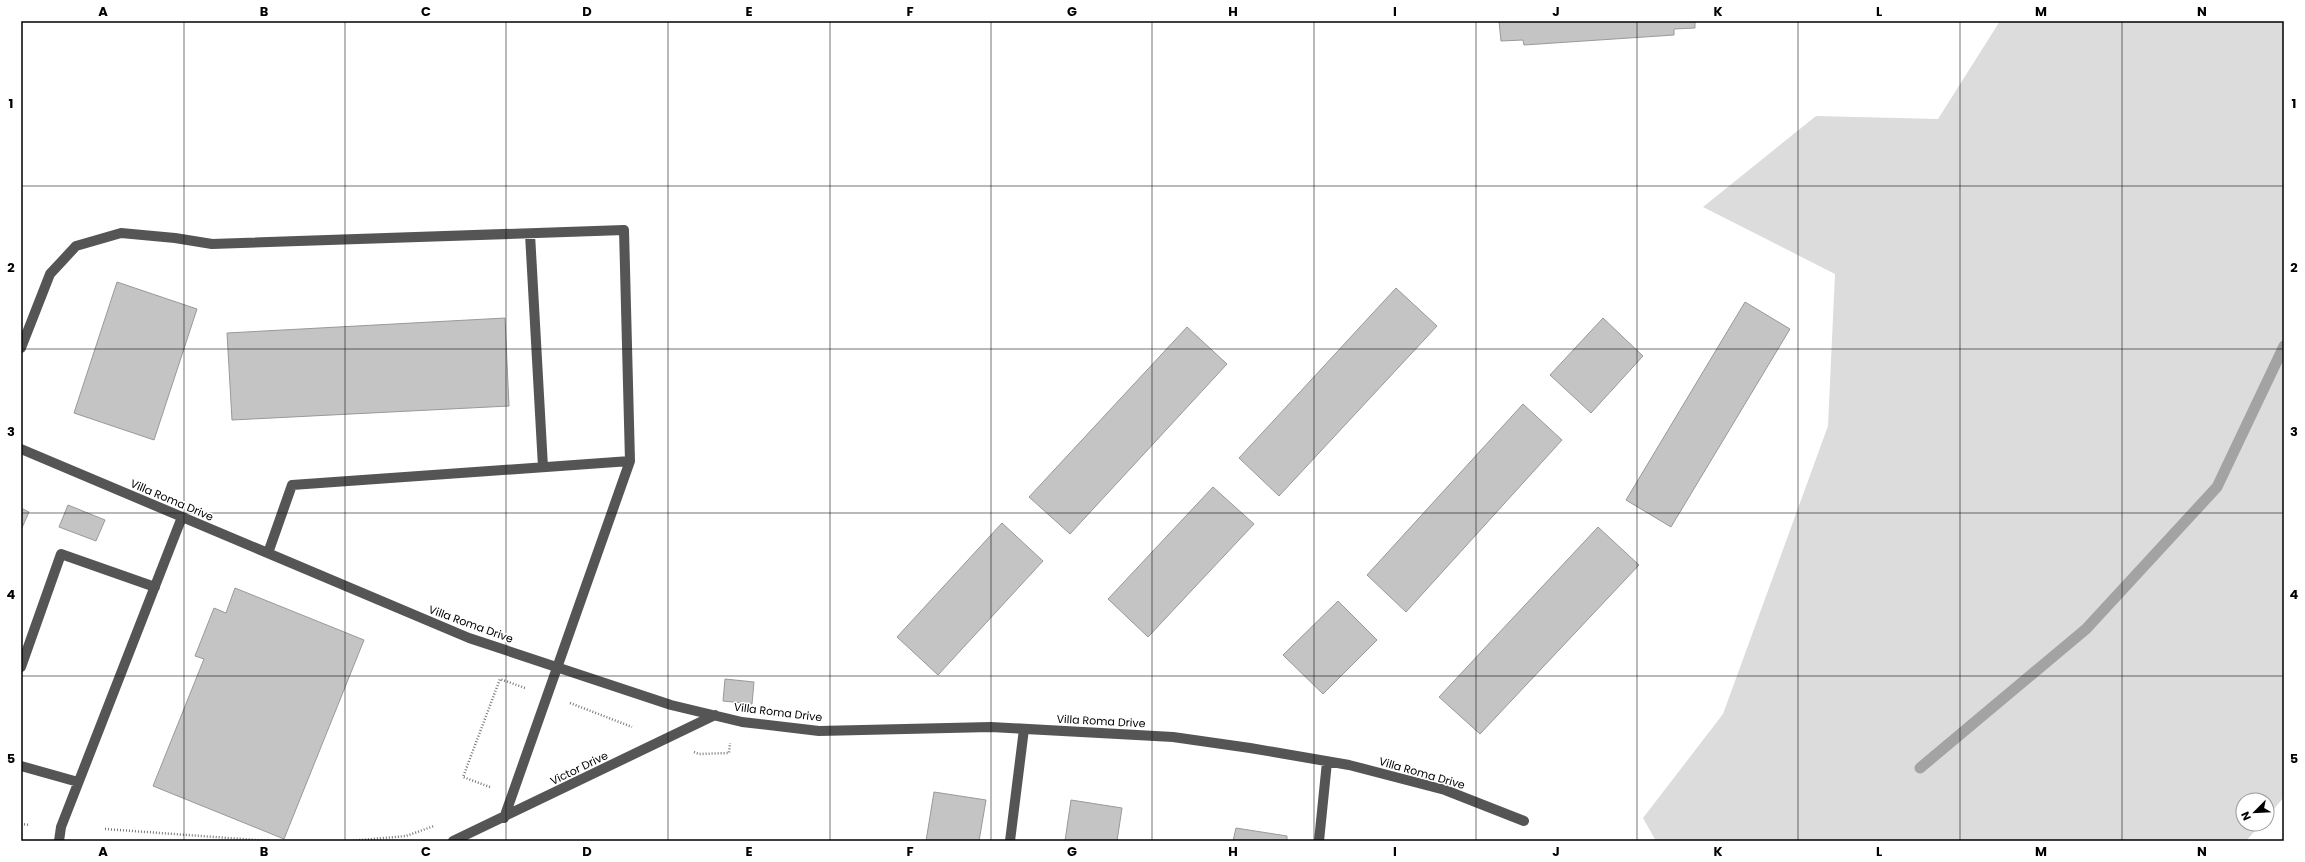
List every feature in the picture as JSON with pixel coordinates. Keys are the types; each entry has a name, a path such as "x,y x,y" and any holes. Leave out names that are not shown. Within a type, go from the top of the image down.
{"street":[{"path":"21,348 50,274 76,246 121,233 175,238 212,244 624,230 630,461 504,818"},
{"path":"530,234 543,468"},
{"name":"Villa Roma Drive","path":"21,449 469,638 671,705 742,722 819,731 991,727 1174,737 1327,762 1445,790 1524,821"},
{"path":"268,553 292,485 630,461"},
{"path":"59,841 61,827 78,782 182,517"},
{"path":"21,667 61,554 155,587"},
{"name":"Victor Drive","path":"454,841 715,715"},
{"path":"1010,841 1024,729"},
{"path":"1319,841 1327,762"},
{"path":"21,766 78,782"}],"path":[{"path":"21,824 30,825"},
{"path":"105,829 270,841"}],"shaded area":[{"path":"2000,21 2284,21 2284,797 2275,808 2275,792 2235,792 2235,832 2254,832 2246,841 1656,841 1643,818 1723,714 1828,426 1835,274 1703,207 1816,116 1938,119"}],"building":[{"path":"1499,21 1695,21 1695,28 1674,29 1674,35 1524,45 1523,40 1501,41"},
{"path":"117,282 197,309 154,440 74,413"},
{"path":"1396,288 1437,326 1279,496 1239,458"},
{"path":"1745,302 1790,329 1671,527 1626,500"},
{"path":"505,318 509,406 232,420 227,333"},
{"path":"1603,318 1643,356 1591,413 1550,375"},
{"path":"1187,327 1227,364 1070,534 1029,497"},
{"path":"1523,404 1562,440 1406,612 1367,575"},
{"path":"1213,487 1254,524 1148,637 1108,599"},
{"path":"68,505 105,520 96,541 59,527"},
{"path":"21,508 29,512 21,530"},
{"path":"1002,523 1043,561 938,675 897,637"},
{"path":"1598,527 1639,565 1480,734 1439,697"},
{"path":"235,588 364,640 284,839 153,786 204,659 195,656 214,608 226,613"},
{"path":"1338,601 1377,640 1323,694 1283,655"},
{"path":"725,679 754,682 752,704 723,701"},
{"path":"934,792 986,800 979,841 926,841"},
{"path":"1071,800 1122,808 1117,841 1065,841"},
{"path":"1236,828 1287,836 1287,841 1233,841"}],"waterway":[{"path":"1920,768 2086,629 2217,487 2284,346"}]}
